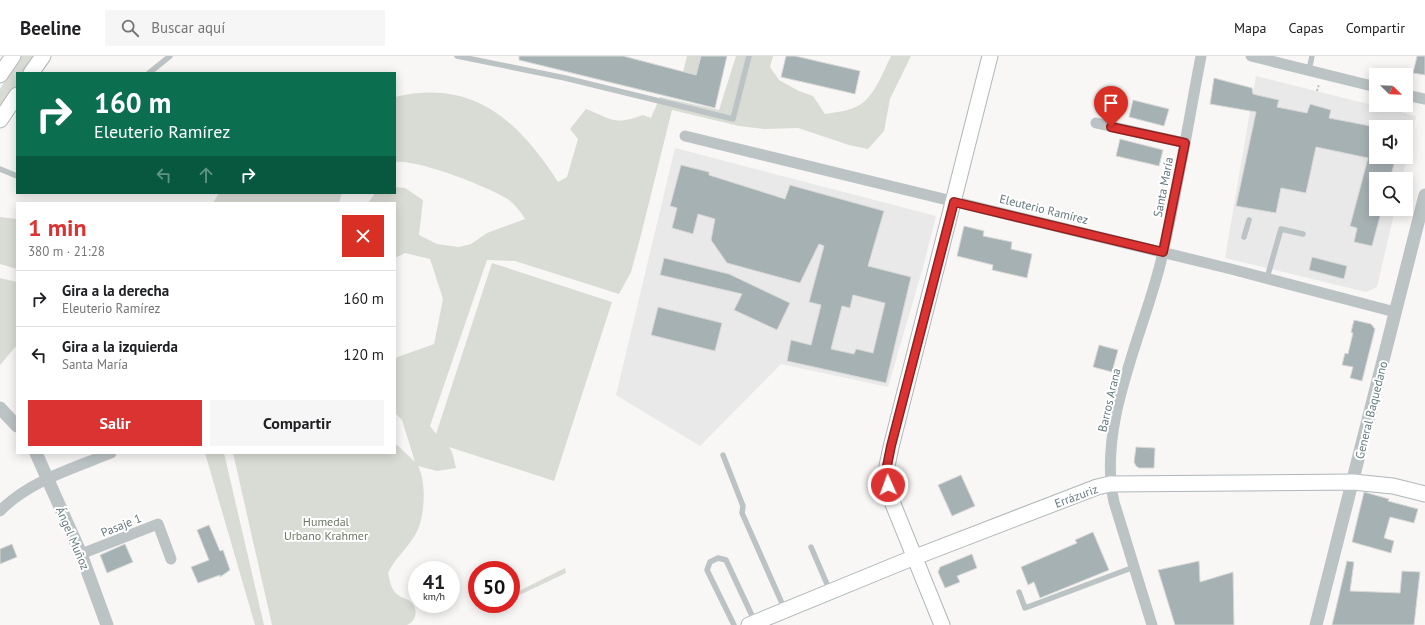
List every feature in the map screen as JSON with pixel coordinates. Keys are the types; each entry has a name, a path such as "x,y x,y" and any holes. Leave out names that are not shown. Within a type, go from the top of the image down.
{"main road":[{"path":"0,75 13,56"},
{"path":"32,72 43,56"},
{"path":"942,625 893,504 888,485 887,466 909,372 954,202 990,56"},
{"path":"0,120 16,96"},
{"name":"Errázuriz","path":"752,624 915,557 1097,487 1110,484 1353,482 1393,486 1425,494"}],"street":[{"name":"Santa María","path":"1163,252 1201,56"},
{"path":"1251,56 1369,85"},
{"path":"1413,96 1425,99"},
{"path":"1096,123 1185,143"},
{"name":"Eleuterio Ramírez","path":"685,136 1163,252 1395,312"},
{"name":"General Baquedano","path":"1316,625 1425,195"},
{"name":"Barros Arana","path":"1152,625 1110,484 1110,466 1114,423 1163,252"},
{"path":"0,408 16,425"},
{"name":"Ángel Muñoz","path":"36,454 81,554 107,625"},
{"path":"0,511 18,495 47,479 109,454"},
{"name":"Pasaje 1","path":"81,554 158,524 171,558"}],"lane":[{"path":"150,72 170,56"},
{"path":"457,56 565,78 733,119 750,56"},
{"path":"1309,70 1312,56"},
{"path":"0,169 16,176"},
{"path":"1244,237 1249,220"},
{"path":"1267,278 1281,228 1303,234"},
{"path":"723,455 744,506 742,513 785,610"},
{"path":"811,548 830,592"},
{"path":"734,625 707,570 710,562 718,558 726,560 752,624"},
{"path":"1019,592 1025,608 1134,567"}],"shaded area":[{"path":"1256,76 1369,104 1369,112 1400,112 1416,116 1413,130 1413,120 1369,120 1369,164 1405,164 1404,172 1369,172 1369,216 1393,216 1377,287 1366,292 1225,258"},
{"path":"675,148 936,216 923,267 888,387 781,364 700,446 616,395"}],"green space":[{"path":"21,56 36,56 26,72 16,72 16,87 0,111 0,89"},
{"path":"687,56 701,56 696,75 683,72"},
{"name":"Humedal Urbano Krahmer","path":"736,56 773,56 770,67 779,80 799,91 813,96 825,114 839,112 861,104 871,95 891,56 911,56 890,99 884,131 868,149 849,145 798,128 764,129 739,126 672,110 631,272 619,294 515,261 487,260 430,426 436,434 492,263 612,302 554,481 449,447 452,452 456,468 437,471 418,466 423,481 424,491 421,520 415,535 388,573 394,591 408,600 408,613 416,613 413,621 407,625 272,625 233,454 396,454 396,444 415,462 402,420 396,414 396,358 434,344 443,299 430,259 405,253 396,258 396,202 369,202 374,194 396,194 396,187 405,188 423,200 419,235 437,244 459,247 471,244 487,233 525,219 509,200 486,188 436,169 406,162 396,162 396,97 423,93 448,94 471,99 510,123 527,140 558,182 567,177 578,139 570,129 586,109 619,121 643,115 651,118 660,97 719,110"},
{"path":"218,194 342,194 339,202 214,202"},
{"path":"0,217 16,219 16,269 0,264"},
{"path":"0,278 16,282 16,346 0,365"},
{"path":"205,454 224,454 264,625 255,625"},
{"path":"565,568 566,573 520,595 520,590"}],"building":[{"path":"519,56 623,56 696,75 701,56 727,56 715,108 519,60"},
{"path":"786,56 795,56 860,71 855,94 781,77"},
{"path":"1417,56 1425,56 1425,75 1413,73"},
{"path":"1214,78 1252,88 1253,94 1279,100 1277,107 1307,113 1310,104 1331,110 1329,118 1369,126 1369,164 1394,164 1392,172 1369,172 1369,216 1380,216 1372,246 1354,242 1357,228 1350,226 1368,158 1316,147 1306,193 1281,188 1276,213 1236,206 1256,112 1210,104"},
{"path":"1133,100 1169,109 1164,126 1129,117"},
{"path":"1120,139 1163,150 1159,166 1116,156"},
{"path":"681,165 709,172 709,175 785,199 790,185 884,211 868,266 911,277 886,383 787,361 791,340 811,345 821,305 809,302 824,246 819,244 800,283 727,263 711,240 715,219 698,214 693,234 672,228 677,208 670,206","holes":["853,295 885,303 873,353 856,349 854,354 831,349 842,306 850,308"]},
{"path":"964,226 984,231 983,236 1012,242 1011,249 1032,254 1027,278 992,270 993,265 957,256"},
{"path":"1312,257 1347,266 1344,279 1309,270"},
{"path":"664,258 729,274 790,303 777,330 734,310 742,294 660,275"},
{"path":"658,307 722,323 715,351 651,335"},
{"path":"1354,320 1371,324 1375,329 1362,381 1350,378 1353,367 1342,365 1345,353 1348,354 1353,333 1351,332"},
{"path":"1099,345 1118,350 1112,372 1093,367"},
{"path":"1136,447 1155,448 1154,468 1139,468 1136,466 1134,462"},
{"path":"961,475 975,506 952,516 938,485"},
{"path":"1364,492 1389,499 1388,501 1418,509 1414,523 1390,517 1384,538 1394,541 1391,553 1352,542"},
{"path":"209,525 220,551 223,550 230,570 220,577 220,575 198,583 191,567 209,560 197,530"},
{"path":"1093,532 1109,570 1040,598 1034,582 1028,585 1021,567 1077,543 1075,540"},
{"path":"12,544 17,557 0,564 0,549"},
{"path":"125,544 133,562 107,573 100,555"},
{"path":"972,554 977,568 957,576 960,582 945,588 938,572 940,567"},
{"path":"1199,561 1200,582 1233,572 1234,625 1175,625 1158,570"},
{"path":"1347,561 1354,562 1350,591 1400,593 1402,571 1420,572 1414,625 1332,625"}],"route":[{"path":"888,485 887,466 891,446 954,202 964,203 1163,252 1185,143 1111,127"}]}
